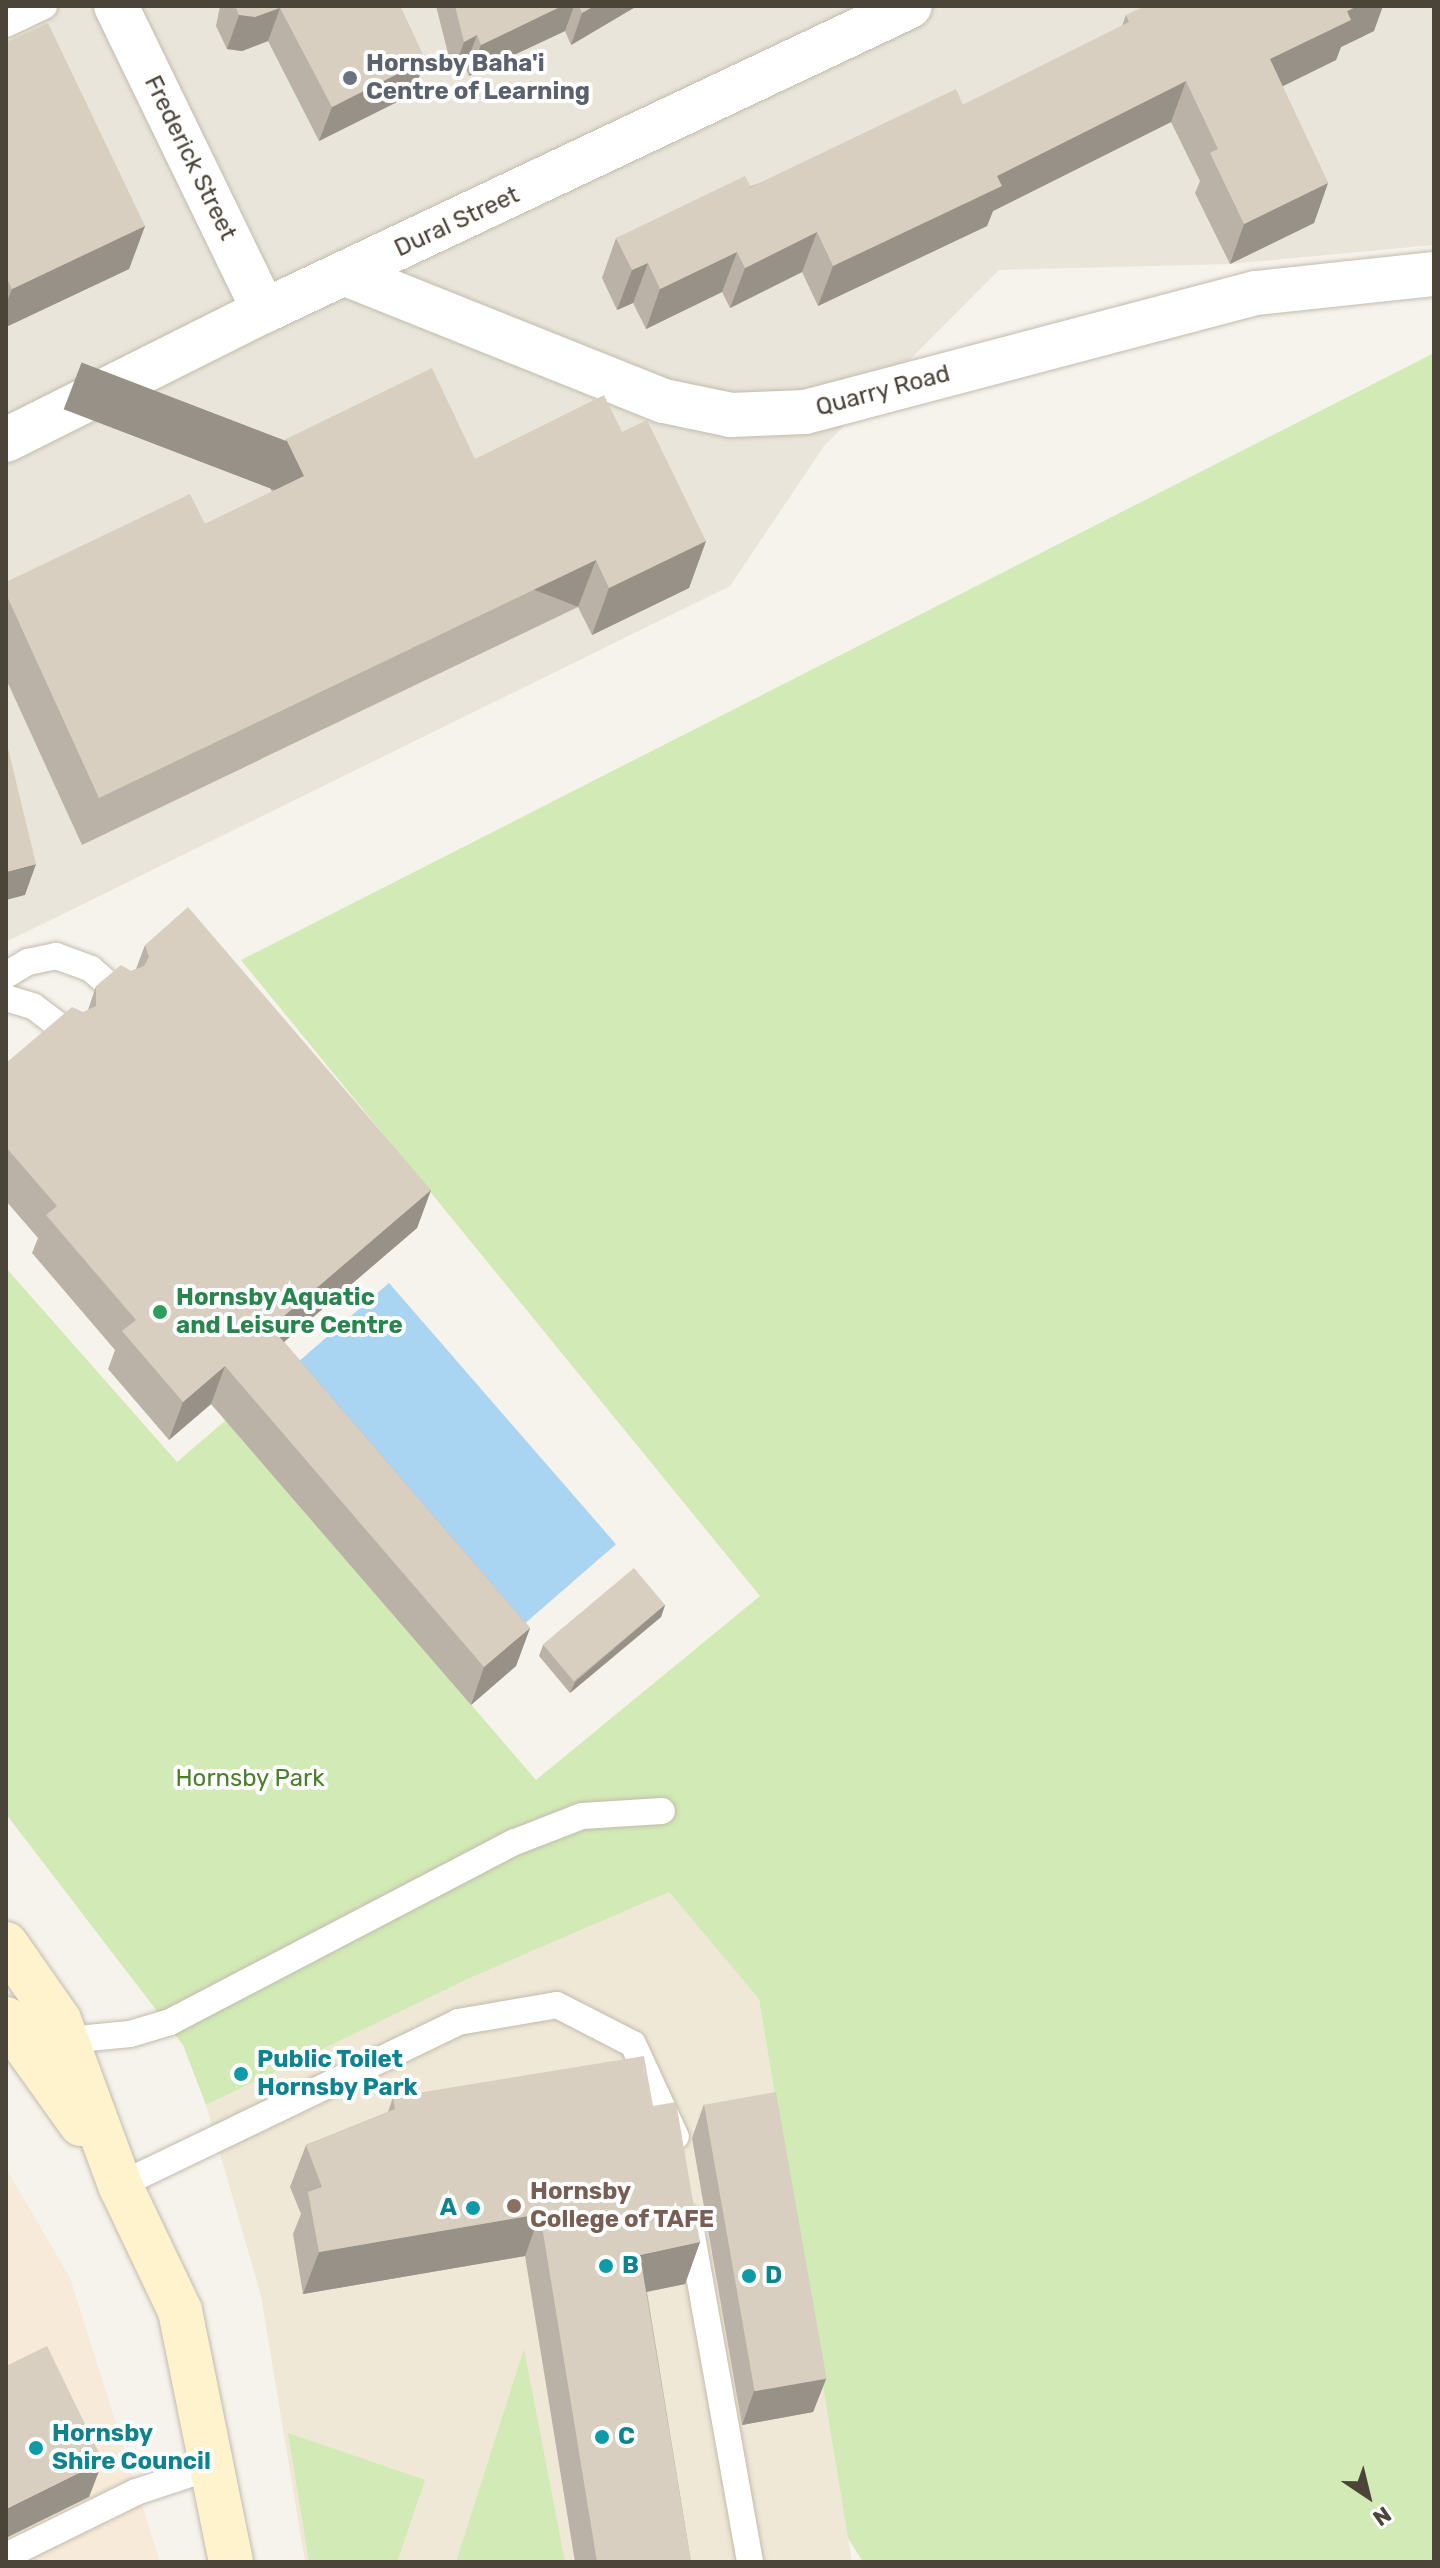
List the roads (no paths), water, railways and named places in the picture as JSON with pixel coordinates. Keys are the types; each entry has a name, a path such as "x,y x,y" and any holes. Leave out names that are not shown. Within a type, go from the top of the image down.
{"main road":[{"path":"6,1944 51,2003 68,2040 117,2179 180,2311 214,2466 231,2562"},
{"path":"6,2019 117,2179"}],"street":[{"name":"Frederick Street","path":"116,6 264,311"},
{"name":"Dural Street","path":"6,440 264,311 910,6"},
{"name":"Quarry Road","path":"346,274 664,401 731,415 805,412 1256,293 1434,274"}],"lane":[{"path":"6,24 44,6"},
{"path":"6,975 28,962 56,956 91,969 119,993"},
{"path":"6,998 33,1006 70,1034"},
{"path":"68,2040 130,2034 170,2022 515,1842 582,1816 662,1811"},
{"path":"117,2179 458,2022 557,2005 633,2044 675,2135 680,2163"},
{"path":"684,2191 750,2562"},
{"path":"6,2556 136,2492 214,2466"}],"water":[{"path":"389,1283 616,1544 512,1635 285,1374"}],"place":[{"name":"Hornsby Baha'i Centre of Learning","path":"350,78"},
{"name":"Hornsby Aquatic and Leisure Centre","path":"160,1312"},
{"name":"Public Toilet Hornsby Park","path":"241,2074"},
{"name":"Hornsby College of TAFE","path":"514,2206"},
{"name":"A","path":"473,2208"},
{"name":"B","path":"606,2266"},
{"name":"D","path":"749,2276"},
{"name":"C","path":"602,2437"},
{"name":"Hornsby Shire Council","path":"36,2448"}],"park label":[{"name":"Hornsby Park","path":"250,1779"}]}
